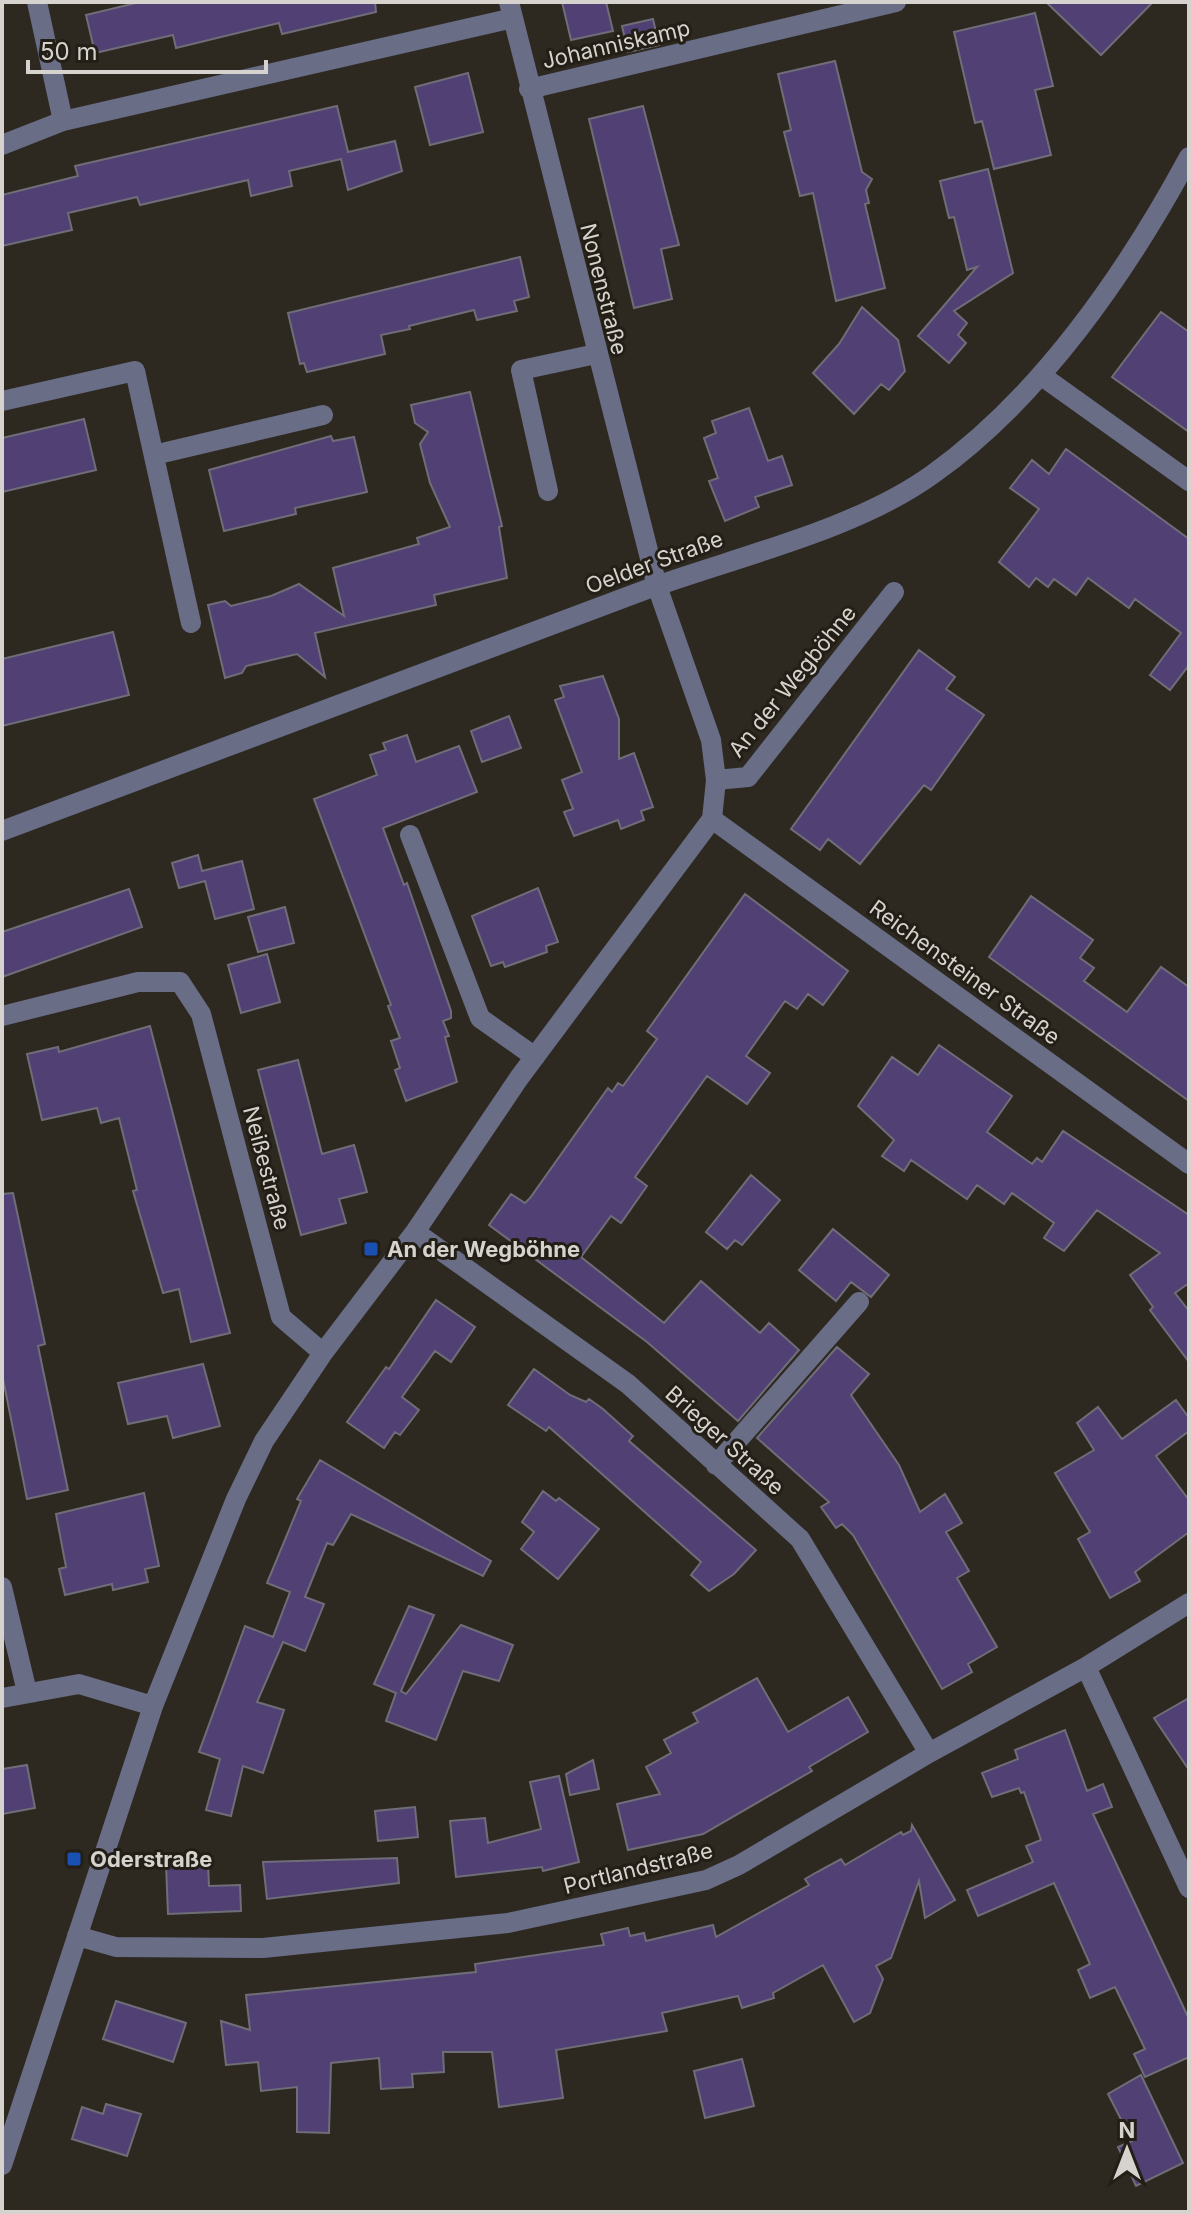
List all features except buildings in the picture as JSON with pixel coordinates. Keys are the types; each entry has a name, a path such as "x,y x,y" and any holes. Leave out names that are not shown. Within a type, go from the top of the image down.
{"street":[{"path":"37,2 63,121"},
{"name":"Johanniskamp","path":"529,89 852,7 896,2"},
{"path":"2,145 63,121 511,10"},
{"name":"Nonenstraße","path":"511,10 657,586"},
{"name":"Oelder Straße","path":"2,831 657,586 853,517 930,477 966,449 1042,376 1133,252 1189,157"},
{"path":"548,491 521,370 596,354"},
{"path":"2,401 135,371 191,623"},
{"path":"1042,376 1189,481"},
{"path":"154,455 323,415"},
{"name":"An der Wegböhne","path":"657,586 711,740 716,780 712,819"},
{"name":"An der Wegböhne","path":"716,780 748,777 894,592"},
{"path":"2,2165 153,1706 236,1499 264,1441 323,1353 415,1232 535,1057 712,819"},
{"name":"Reichensteiner Straße","path":"712,819 1189,1164"},
{"path":"410,835 480,1018 535,1057"},
{"name":"Neißestraße","path":"2,1016 138,982 180,982 201,1014 281,1317 323,1353"},
{"name":"Brieger Straße","path":"415,1232 628,1384 800,1539 929,1753"},
{"path":"716,1465 859,1302"},
{"path":"2,1587 27,1692"},
{"name":"Portlandstraße","path":"77,1936 116,1947 263,1948 508,1923 706,1880 739,1865 929,1753 1086,1667 1189,1603"},
{"path":"1086,1667 1189,1888"},
{"path":"2,1698 79,1684 153,1706"}],"place":[{"name":"An der Wegböhne","path":"371,1249"},
{"name":"Oderstraße","path":"74,1859"}]}
